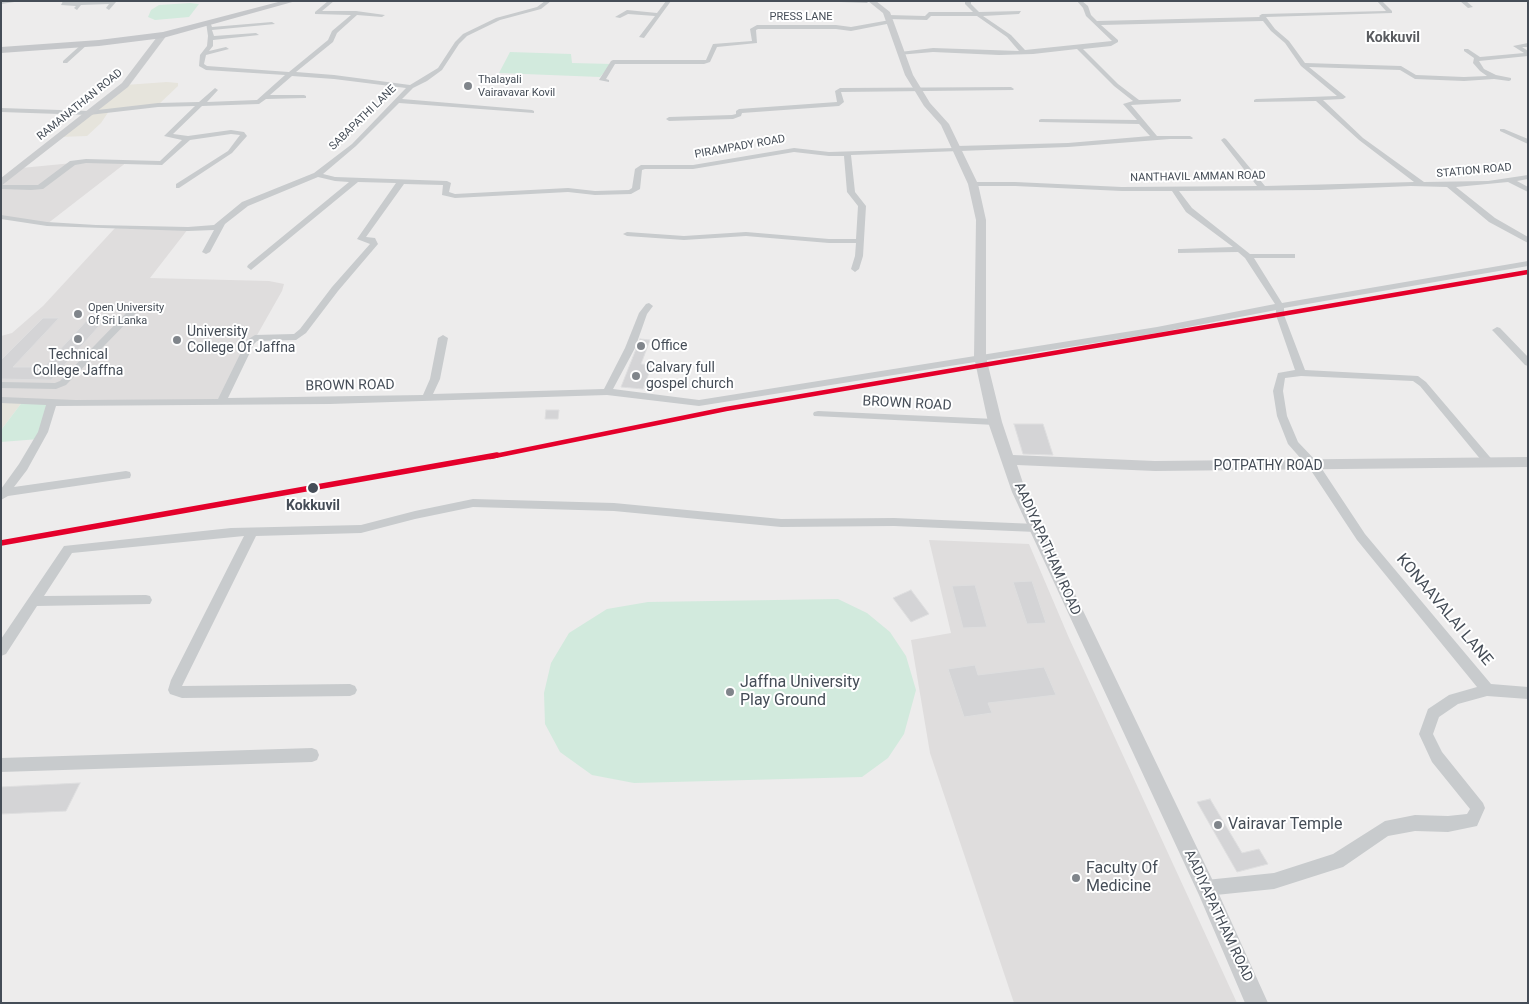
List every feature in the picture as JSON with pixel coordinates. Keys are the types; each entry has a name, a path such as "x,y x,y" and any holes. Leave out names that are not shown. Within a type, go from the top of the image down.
{"main road":[{"path":"1,50 85,44 163,35 208,26 292,1"}],"street":[{"path":"3,3 19,1"},
{"path":"66,1 64,5 112,2 109,8"},
{"path":"332,1 317,13 382,15"},
{"name":"SABAPATHI LANE","path":"221,224 246,204 317,175 354,145 411,87 425,80 440,68 457,43 465,35 498,19 540,8 549,1"},
{"path":"642,37 668,1"},
{"path":"815,1 867,1"},
{"name":"AADIYAPATHAM ROAD","path":"871,1 881,7 889,20 900,54 916,89 945,124 973,184 981,220 980,357 995,422 1020,492 1258,1003"},
{"path":"968,1 968,4 990,24 1009,36 1023,52"},
{"path":"900,54 933,50 1023,52 1111,44 1116,41 1088,15 1086,8 1080,1"},
{"path":"1256,101 1318,100 1343,97 1303,65 1287,42 1273,30 1262,16 1390,12 1379,1"},
{"path":"1462,1 1470,6"},
{"path":"75,11 78,4"},
{"path":"618,17 627,12 659,15"},
{"path":"889,20 927,18 928,14 1019,12"},
{"path":"1,110 89,113 158,105 259,102 331,41 334,32 356,13"},
{"path":"1096,23 1264,19"},
{"name":"PRESS LANE","path":"607,81 602,80 613,62 704,62 708,61 715,45 755,42 754,29 757,28 836,26 851,29 889,20"},
{"path":"272,24 208,26 210,46 201,65 206,68 363,80 411,87"},
{"name":"RAMANATHAN ROAD","path":"1,185 129,80 163,35"},
{"path":"210,38 256,35"},
{"path":"65,62 85,44"},
{"path":"1466,50 1478,58 1526,55 1527,53 1516,46 1528,45"},
{"path":"1078,47 1116,85 1138,102"},
{"path":"206,53 226,49"},
{"path":"1478,58 1476,63 1482,70 1494,77"},
{"path":"1303,65 1401,68 1415,77 1464,79 1494,77 1509,79"},
{"path":"179,186 230,152 244,136 242,133 231,132 188,138 168,136 215,90"},
{"path":"669,119 732,117 739,114 739,111 839,104 841,102 838,91 840,90 1010,90"},
{"path":"266,97 304,97"},
{"path":"1156,139 1126,104 1179,100"},
{"path":"1318,100 1361,140 1423,185"},
{"path":"398,101 532,112"},
{"path":"1041,121 1144,123"},
{"path":"1502,130 1528,142"},
{"path":"1,185 40,187 73,163 86,161 162,163 188,138"},
{"name":"PIRAMPADY ROAD","path":"317,175 335,179 447,183 445,193 455,196 568,190 595,193 631,192 636,190 639,169 644,167 693,167 794,150 847,154 1190,138"},
{"path":"1224,140 1262,188"},
{"path":"847,154 851,192 862,206 859,256 855,269"},
{"name":"STATION ROAD","path":"1423,185 1449,185 1528,177"},
{"path":"251,267 356,180"},
{"path":"1510,180 1528,190"},
{"path":"221,402 250,342 255,338 296,337 303,331 335,288 374,244 372,240 361,239 401,182"},
{"name":"NANTHAVIL AMMAN ROAD","path":"973,184 1122,189 1423,185"},
{"path":"1449,185 1492,220 1528,241"},
{"path":"1174,189 1189,210 1248,256 1280,306 1280,315 1301,373 1415,378 1423,384 1490,463"},
{"path":"1,217 47,224 96,227 188,229 221,224"},
{"path":"206,252 221,224"},
{"path":"628,234 684,238 746,234 829,241 860,241"},
{"path":"1181,251 1240,249"},
{"path":"1248,256 1292,256"},
{"name":"BROWN ROAD","path":"1,400 221,402 607,392 699,403 1157,330 1280,306 1528,263"},
{"path":"607,392 630,348 643,313 649,306"},
{"path":"1,385 56,386 63,383 135,309"},
{"path":"1497,330 1528,363"},
{"path":"426,398 435,379 443,338"},
{"name":"KONAAVALAI LANE","path":"1301,373 1286,374 1279,379 1278,391 1282,416 1293,444 1314,466 1361,537 1487,690"},
{"path":"2,495 23,467 44,432 52,401"},
{"name":"BROWN ROAD","path":"818,414 995,422"},
{"name":"POTPATHY ROAD","path":"1009,460 1155,466 1314,466 1528,462"},
{"path":"2,495 126,475"},
{"path":"1,650 68,549 253,531 336,531 361,529 415,515 473,504 614,507 781,523 894,522 1036,528"},
{"path":"253,531 176,684 175,690 182,692 350,690"},
{"path":"34,601 146,600"},
{"path":"1206,888 1274,881 1337,861 1385,829 1415,823 1448,824 1472,821 1478,808 1437,757 1426,734 1433,714 1454,699 1487,690 1528,693"},
{"path":"1,765 312,754"}],"shaded area":[{"path":"178,83 178,86 158,105 109,111 101,123 87,136 58,137 125,85"},
{"path":"127,162 47,224 1,217 1,183 21,168 73,163"},
{"path":"115,228 188,229 150,278 269,281 284,284 282,291 218,404 1,400 1,336 12,333 43,306"},
{"path":"1,400 23,401 1,430"},
{"name":"Faculty Of Medicine","path":"929,540 1029,544 1069,638 1237,1003 1014,1003 930,753 911,640 951,633"}],"green space":[{"path":"199,4 189,17 155,20 148,17 151,10 159,5"},
{"path":"510,52 571,54 572,63 612,64 600,77 499,73"},
{"path":"23,401 52,401 39,439 1,442 1,430"},
{"name":"Jaffna University Play Ground","path":"838,599 867,613 890,632 906,656 916,690 904,734 888,758 862,777 634,783 592,775 560,752 545,724 544,693 551,663 569,633 607,609 648,602"}],"building":[{"name":"Technical College Jaffna","path":"90,317 107,317 51,380 1,379 1,360 43,318 59,318 13,367 44,367"},
{"name":"Calvary full gospel church","path":"640,339 650,340 641,364 652,365 643,389 621,387"},
{"path":"546,410 559,410 558,419 545,419"},
{"path":"1014,424 1043,424 1053,455 1023,454"},
{"path":"1032,581 1046,623 1027,624 1013,582"},
{"path":"975,585 987,627 963,628 952,586"},
{"path":"911,590 929,614 911,622 893,598"},
{"path":"975,665 978,675 1044,667 1056,695 988,703 992,713 964,717 948,669"},
{"path":"80,783 66,811 1,814 1,787"},
{"name":"Vairavar Temple","path":"1210,799 1242,853 1259,849 1268,864 1237,872 1197,802"}],"transit line":[{"path":"1,543 539,448 726,409 1528,272"}],"place":[{"name":"Thalayali Vairavavar Kovil","path":"468,86"},
{"name":"Open University Of Sri Lanka","path":"78,314"},
{"name":"Technical College Jaffna","path":"78,339"},
{"name":"University College Of Jaffna","path":"177,340"},
{"name":"Office","path":"641,346"},
{"name":"Calvary full gospel church","path":"636,376"},
{"name":"Kokkuvil","path":"313,488"},
{"name":"Jaffna University Play Ground","path":"730,692"},
{"name":"Vairavar Temple","path":"1218,825"},
{"name":"Faculty Of Medicine","path":"1076,878"}],"district":[{"name":"Kokkuvil","path":"1393,38"}]}
